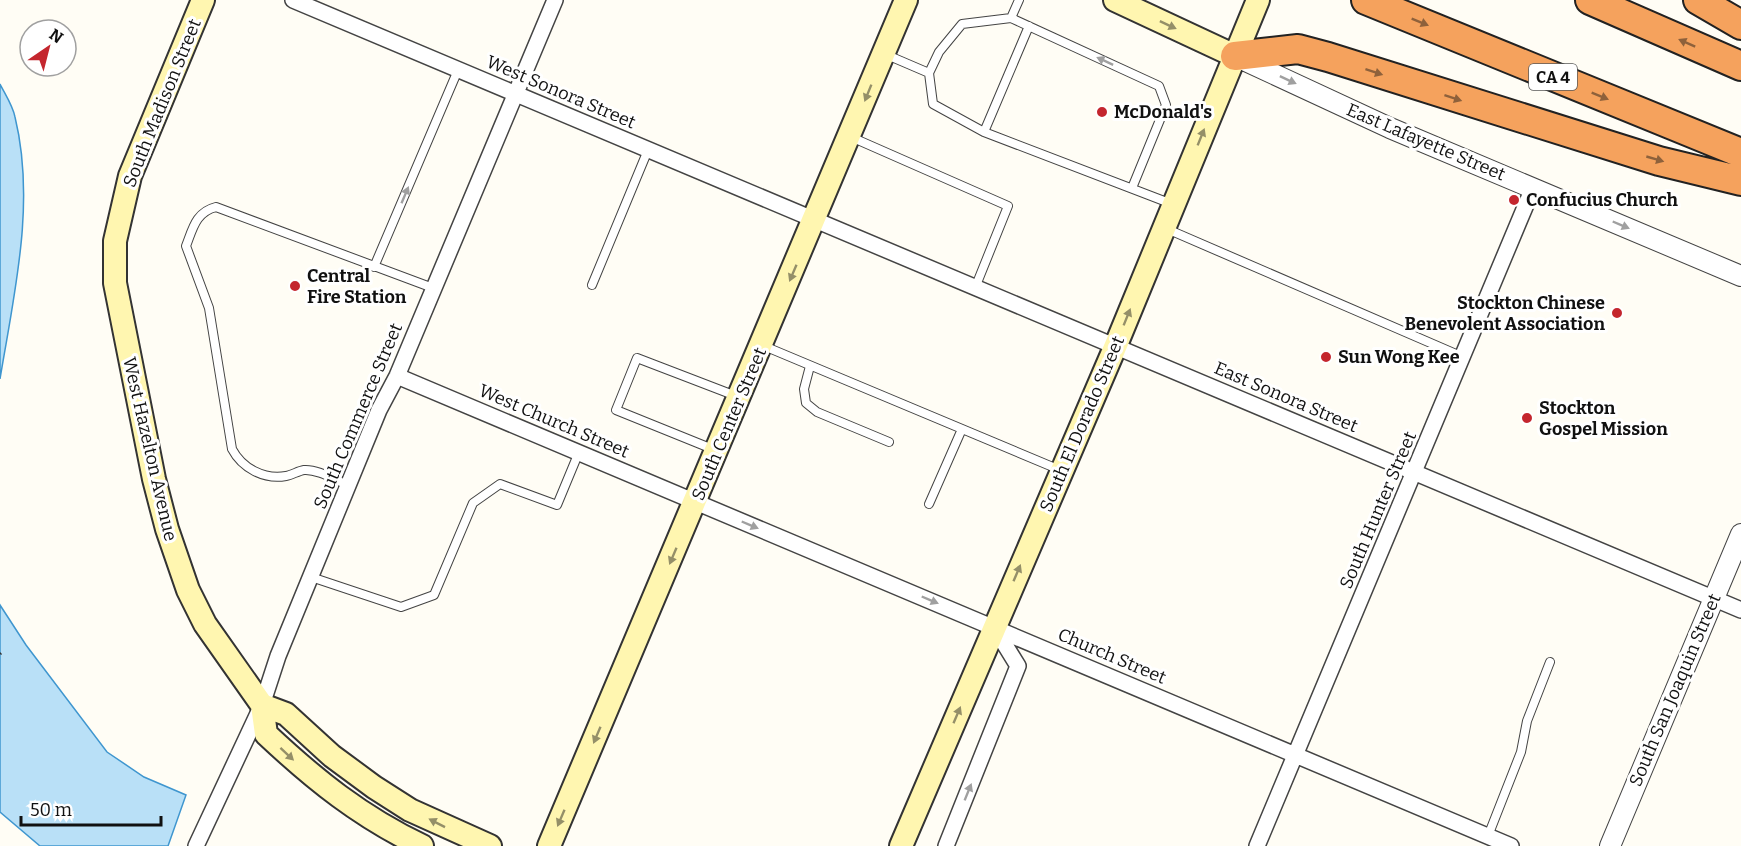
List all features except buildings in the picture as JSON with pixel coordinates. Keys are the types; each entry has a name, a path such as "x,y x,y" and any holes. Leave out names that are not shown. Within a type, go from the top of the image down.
{"highway":[{"name":"CA 4","path":"1366,0 1741,153"},
{"path":"1590,0 1741,66"},
{"path":"1698,0 1741,25"},
{"path":"1235,56 1298,49 1659,161 1741,181"}],"main road":[{"name":"South Madison Street","path":"119,314 115,250 124,197 142,145 203,0"},
{"name":"South Center Street","path":"549,846 718,451 906,0"},
{"name":"East Lafayette Street","path":"1115,0 1235,56"},
{"name":"South El Dorado Street","path":"901,846 1116,345 1258,0"},
{"name":"West Hazelton Avenue","path":"119,314 154,479 188,590 224,654 262,705 266,734 316,781 363,814 422,846"},
{"name":"West Hazelton Avenue","path":"262,705 286,714 332,756 374,787 419,814 490,846"}],"street":[{"name":"West Sonora Street","path":"293,0 815,220"},
{"name":"South Commerce Street","path":"196,846 222,786 262,705 278,656 379,410 397,376 555,0"},
{"name":"East Lafayette Street","path":"1235,56 1390,128 1741,276"},
{"name":"South Hunter Street","path":"1257,846 1533,188"},
{"name":"East Sonora Street","path":"815,220 1741,610"},
{"name":"West Church Street","path":"397,376 696,502"},
{"name":"Church Street","path":"696,502 1505,845"},
{"name":"South San Joaquin Street","path":"1610,846 1741,534"},
{"path":"946,846 1018,666 994,627"}],"lane":[{"path":"1011,18 1019,0"},
{"path":"1132,188 1166,105 1159,86 1011,18 962,24 939,52 929,73 933,104 984,132 1174,204"},
{"path":"984,132 1029,26"},
{"path":"884,54 929,73"},
{"path":"375,267 458,70"},
{"path":"850,136 1008,206 975,288"},
{"path":"592,285 648,150"},
{"path":"348,485 315,471 304,470 277,477 265,475 240,463 232,449 209,308 186,246 196,220 205,210 216,207 433,288"},
{"path":"1164,228 1463,357"},
{"path":"762,346 1061,471"},
{"path":"718,451 616,410 637,358 740,398"},
{"path":"810,366 804,389 806,403 818,412 889,442"},
{"path":"929,504 962,429"},
{"path":"310,577 401,607 434,596 474,503 500,484 557,505 579,452"},
{"path":"1488,836 1521,752 1527,721 1550,662"}],"water":[{"path":"0,84 11,104 21,149 23,215 21,248 0,379"},
{"path":"0,605 26,645 107,752 144,777 186,795 168,846 40,846 0,812"}],"place":[{"name":"McDonald's","path":"1102,112"},
{"name":"Confucius Church","path":"1514,200"},
{"name":"Central Fire Station","path":"295,286"},
{"name":"Stockton Chinese Benevolent Association","path":"1617,313"},
{"name":"Sun Wong Kee","path":"1326,357"},
{"name":"Stockton Gospel Mission","path":"1527,418"}]}
